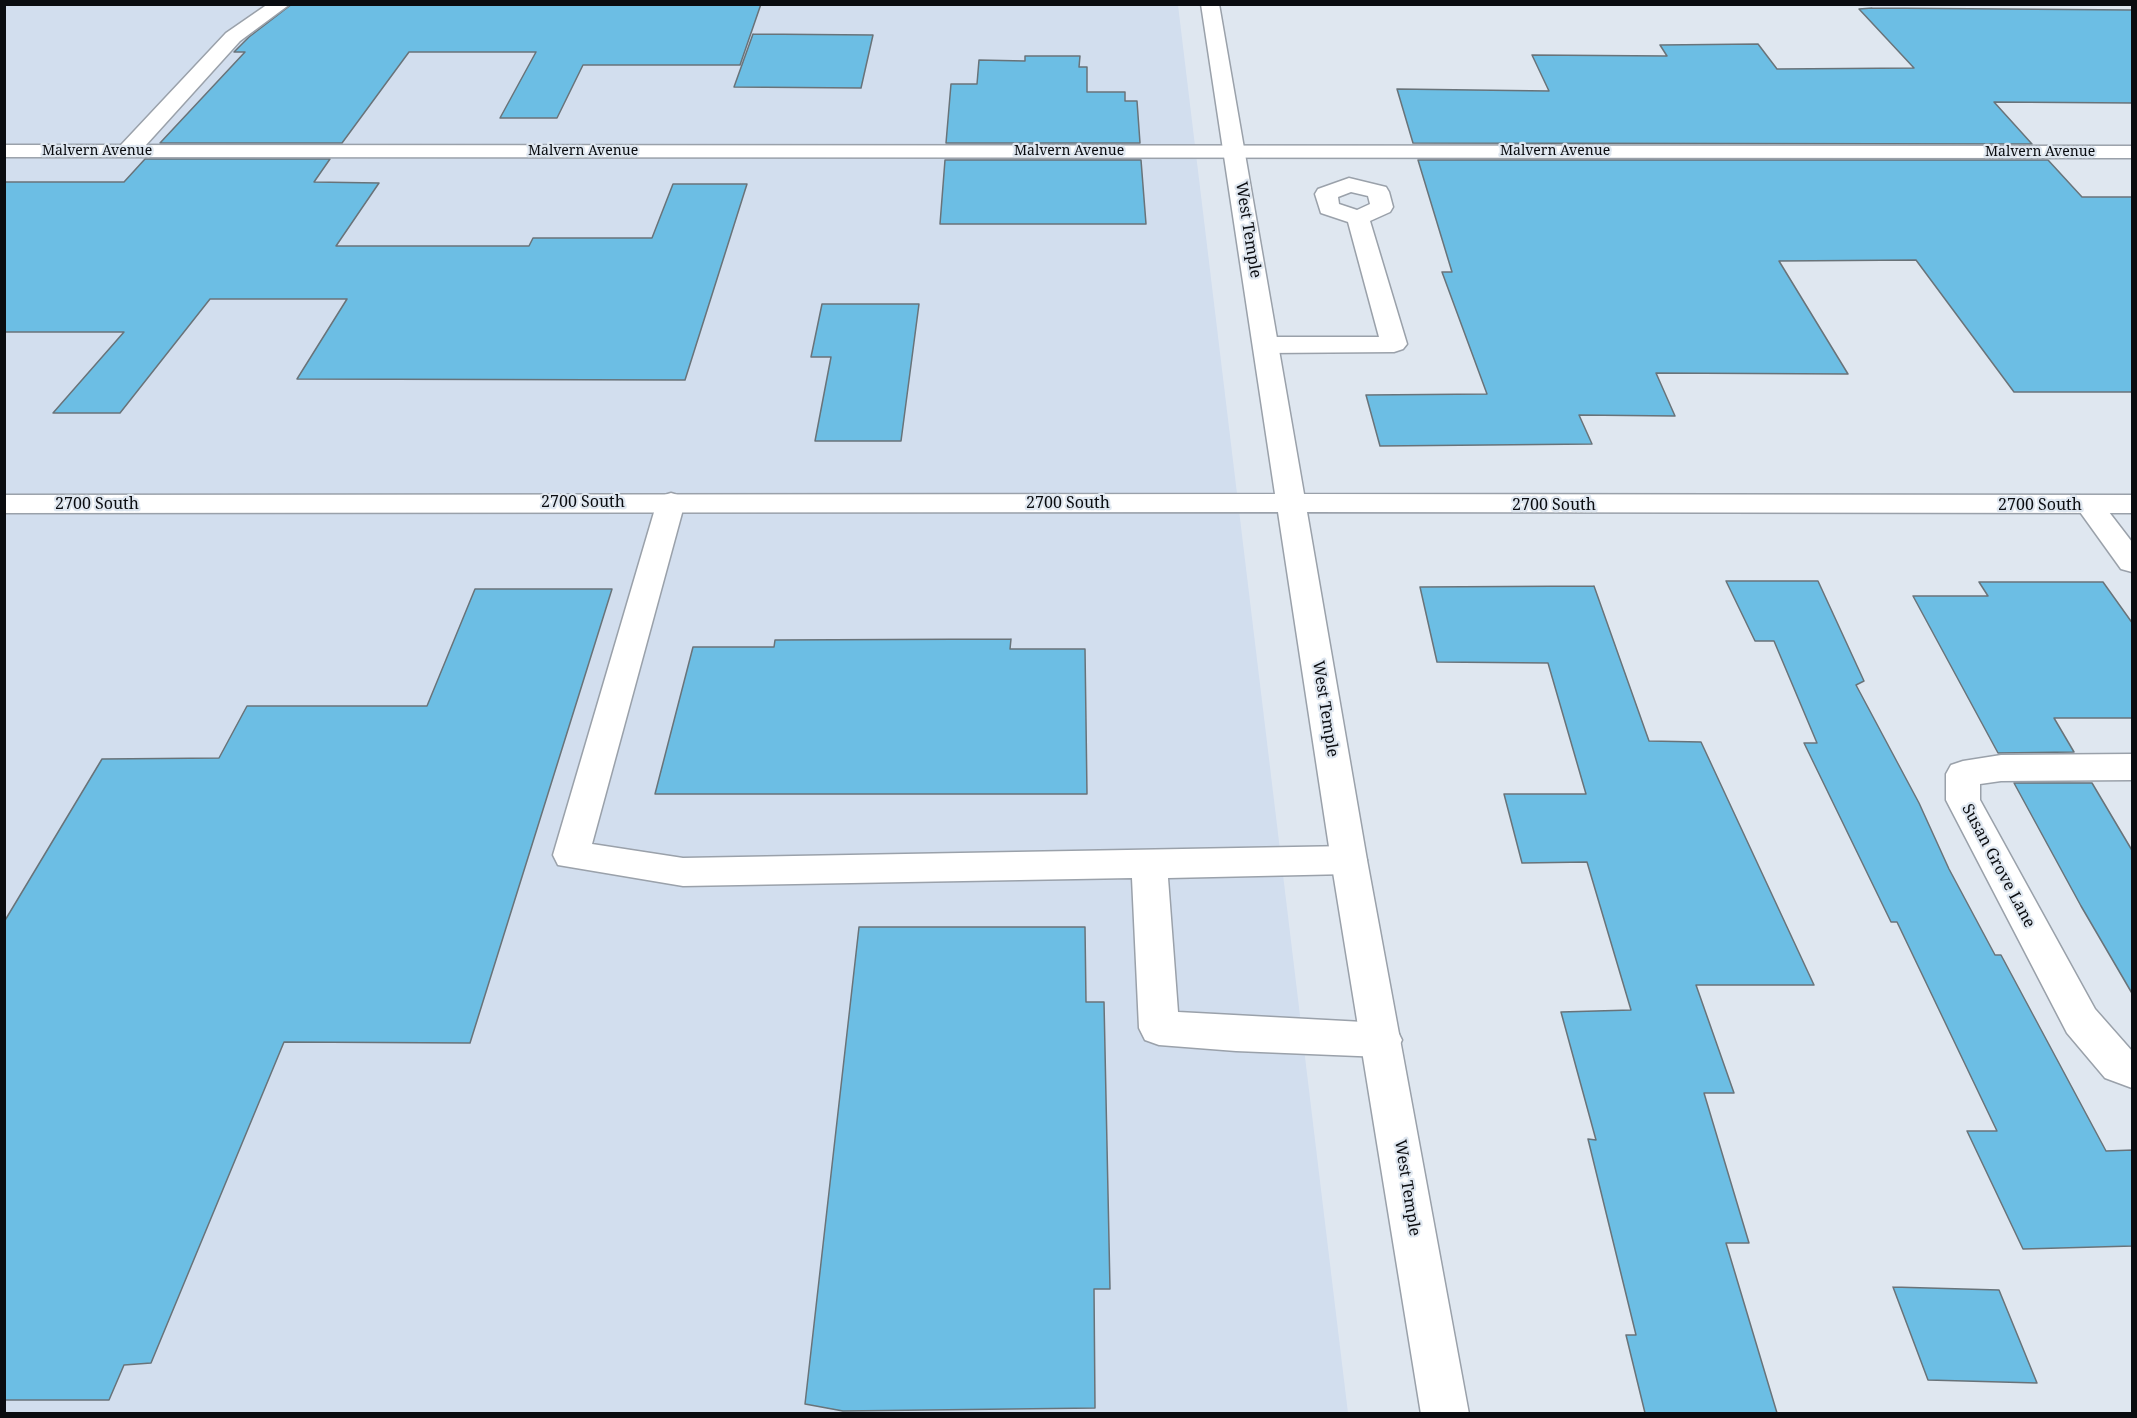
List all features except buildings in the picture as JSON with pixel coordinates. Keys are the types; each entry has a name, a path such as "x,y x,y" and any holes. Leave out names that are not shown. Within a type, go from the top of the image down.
{"street":[{"path":"128,151 233,37 281,4"},
{"name":"West Temple","path":"1210,4 1349,860 1382,1040 1444,1413"},
{"name":"Malvern Avenue","path":"4,151 2133,152"},
{"path":"1266,345 1394,344 1358,218"},
{"path":"671,502 571,855 683,872 1349,860"},
{"name":"2700 South","path":"4,504 671,502 1293,505 2133,504"},
{"path":"2089,505 2133,562"},
{"name":"Susan Grove Lane","path":"2126,1068 2081,1021 2075,1011 1963,800 1963,774 2001,768 2133,768"},
{"path":"1149,865 1159,1028 1236,1034 1382,1040"}],"shaded area":[{"path":"5,5 1178,5 1348,1413 5,1414"}]}
